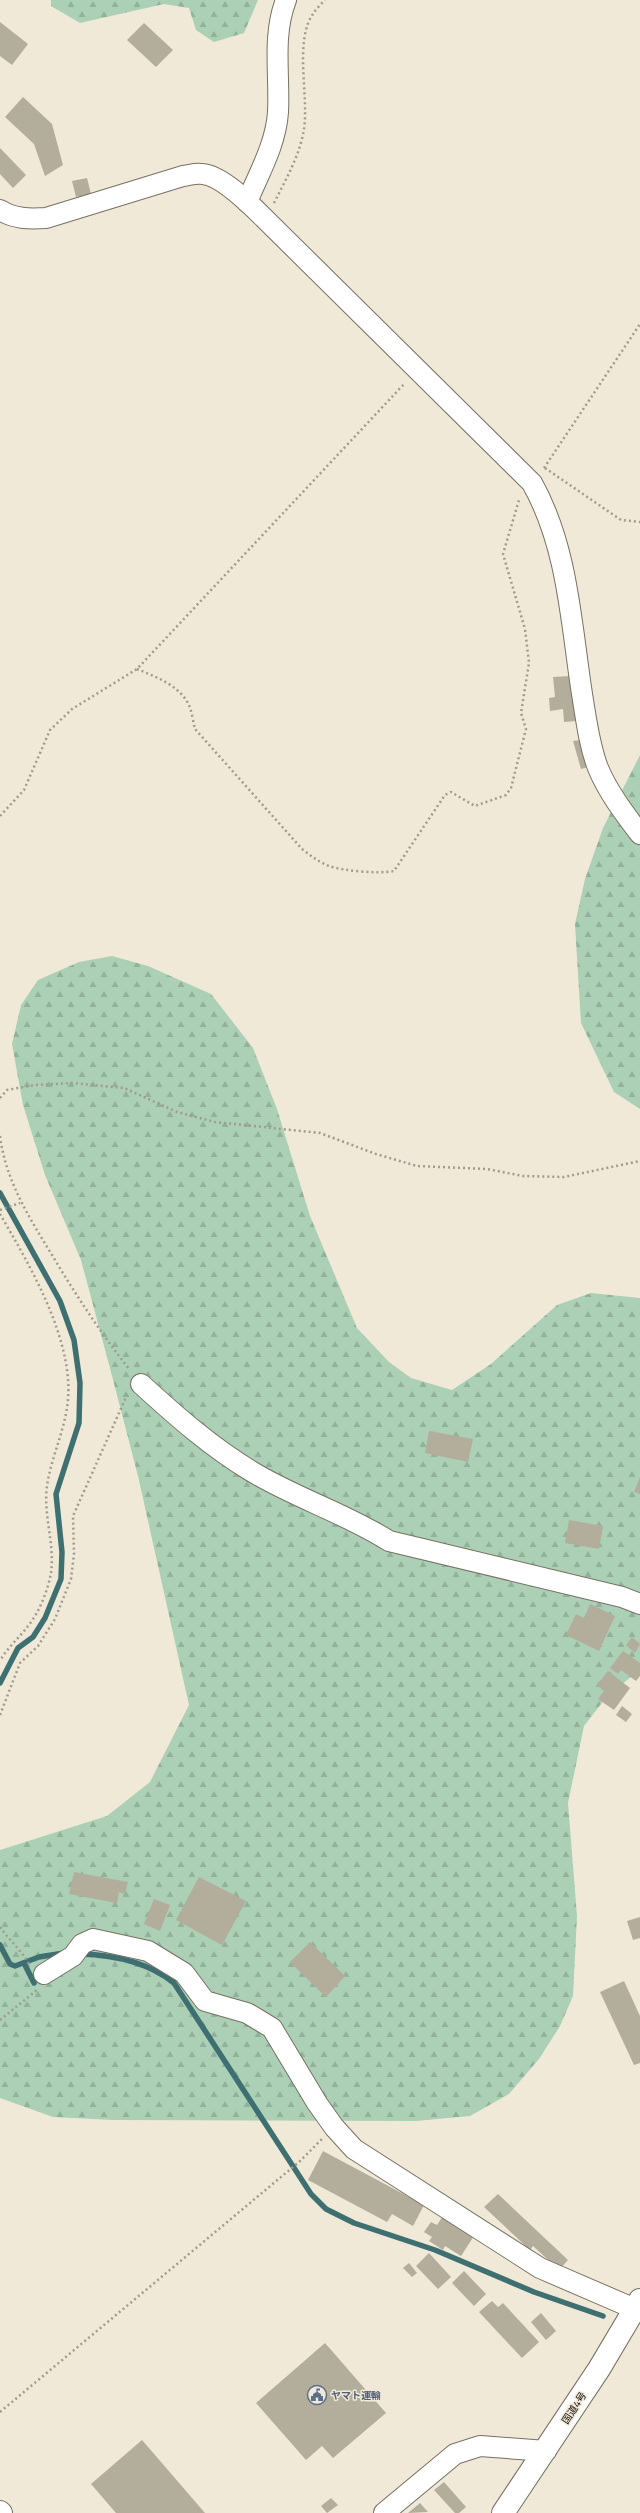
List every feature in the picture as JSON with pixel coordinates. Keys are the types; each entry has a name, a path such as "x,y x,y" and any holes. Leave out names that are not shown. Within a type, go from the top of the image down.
{"highway":[{"name":"国道4号","path":"503,2513 546,2451 638,2305"}],"street":[{"path":"247,202 274,136 278,113 278,34 286,0"},
{"path":"0,210 9,216 27,219 46,218 184,176 203,174 215,178 247,202 266,220 532,483 551,524 562,561 587,724 598,767 618,806 640,834"},
{"path":"141,1384 198,1435 251,1471 363,1525 389,1541 622,1597 640,1604"},
{"path":"36,1969 78,1950 93,1939 148,1951 184,1973 205,2001 247,2013 272,2028 334,2127 354,2149 540,2268 638,2305"},
{"path":"384,2513 454,2454 480,2446 546,2451"}],"path":[{"path":"266,220 297,156 304,131 306,112 304,50 306,30 313,14 326,0"},
{"path":"137,670 159,678 176,689 189,704 195,729 302,849 312,857 330,866 385,873 394,871 445,796 451,792 475,806 506,796 511,788 526,729 521,713 529,663 525,629 503,554 520,495 532,483 544,467 640,324"},
{"path":"0,816 24,790 50,730 72,709 137,670 418,370"},
{"path":"544,467 621,520 640,522"},
{"path":"0,1098 7,1090 35,1085 73,1083 124,1088 177,1112 215,1122 320,1133 376,1154 417,1166 487,1169 523,1176 564,1177 640,1160"},
{"path":"0,1136 7,1170 20,1203 77,1297 141,1384 125,1397 73,1516 74,1554 71,1579 55,1619 38,1646 20,1663 0,1715"},
{"path":"0,1210 20,1203"},
{"path":"0,1214 55,1323 65,1362 68,1398 64,1430 47,1484 46,1495 52,1552 51,1574 41,1603 30,1625 5,1652 0,1661"},
{"path":"0,1927 36,1969 44,1984 0,2020"},
{"path":"0,2412 299,2162 334,2127"}],"green space":[{"path":"51,0 258,0 244,33 214,42 196,30 189,8 164,4 80,23 51,6"},
{"path":"640,755 640,1109 614,1092 581,1023 575,924 585,879 603,828"},
{"path":"112,956 148,966 211,994 253,1048 277,1109 310,1216 357,1328 389,1362 411,1378 452,1390 491,1364 557,1305 591,1293 640,1298 640,1670 608,1695 584,1726 568,1803 577,1916 573,1996 560,2026 539,2059 509,2094 470,2116 416,2121 113,2120 53,2117 0,2098 0,1850 107,1816 150,1782 189,1705 138,1476 111,1372 81,1260 45,1175 23,1105 12,1044 21,1005 38,980 79,962"}],"building":[{"path":"0,22 28,44 12,65 0,56"},
{"path":"144,23 173,50 156,67 127,40"},
{"path":"23,97 52,124 63,165 45,176 34,144 5,117"},
{"path":"0,148 26,175 13,188 0,174"},
{"path":"87,178 91,194 76,197 72,181"},
{"path":"571,676 576,721 564,722 563,709 550,711 549,698 555,697 553,677"},
{"path":"580,740 588,767 581,769 573,741"},
{"path":"429,1431 473,1439 468,1462 425,1453"},
{"path":"640,1477 640,1494 634,1492"},
{"path":"569,1520 603,1526 599,1549 565,1543"},
{"path":"590,1604 615,1616 599,1651 566,1635 576,1614 584,1618"},
{"path":"632,1637 640,1644 635,1653 626,1645"},
{"path":"623,1651 640,1663 640,1676 636,1681 621,1670 618,1674 610,1668"},
{"path":"608,1671 630,1688 614,1710 598,1699 604,1691 597,1685"},
{"path":"622,1706 632,1714 626,1722 616,1715"},
{"path":"74,1872 128,1882 125,1894 119,1892 117,1903 69,1894"},
{"path":"199,1877 246,1901 222,1945 176,1920"},
{"path":"154,1899 170,1905 160,1931 144,1924"},
{"path":"640,1917 640,1938 633,1940 627,1921"},
{"path":"310,1942 345,1976 326,1997 290,1962"},
{"path":"624,1981 640,2016 640,2063 634,2065 600,1992"},
{"path":"323,2151 424,2205 413,2226 392,2214 387,2222 308,2180"},
{"path":"498,2194 568,2260 559,2270 533,2246 530,2250 484,2207"},
{"path":"443,2216 474,2236 461,2256 445,2246 443,2250 429,2241 432,2237 424,2232 431,2222 437,2225"},
{"path":"429,2253 451,2277 438,2289 416,2266"},
{"path":"409,2263 417,2273 412,2277 403,2268"},
{"path":"464,2271 486,2294 474,2306 452,2283"},
{"path":"492,2301 498,2307 503,2303 539,2342 522,2358 479,2312"},
{"path":"541,2313 556,2331 546,2340 531,2322"},
{"path":"325,2343 386,2413 333,2458 322,2446 306,2460 256,2403"},
{"path":"142,2440 205,2513 116,2513 91,2484"},
{"path":"444,2482 466,2507 459,2513 455,2513 434,2490"},
{"path":"331,2498 338,2505 327,2513 321,2506"},
{"path":"420,2503 428,2512 408,2513"}],"waterway":[{"path":"0,1193 60,1301 74,1340 80,1383 79,1423 56,1494 62,1552 61,1579 45,1618 33,1637 18,1648 0,1683"},
{"path":"0,1945 10,1964 15,1966 39,1957 64,1953"},
{"path":"80,1954 105,1956 130,1961 153,1970 174,1983 311,2194 326,2209 354,2223 435,2250 534,2292 603,2316"},
{"path":"24,1963 34,1983"}],"place":[{"name":"ヤマト運輸","path":"317,2395"}]}
